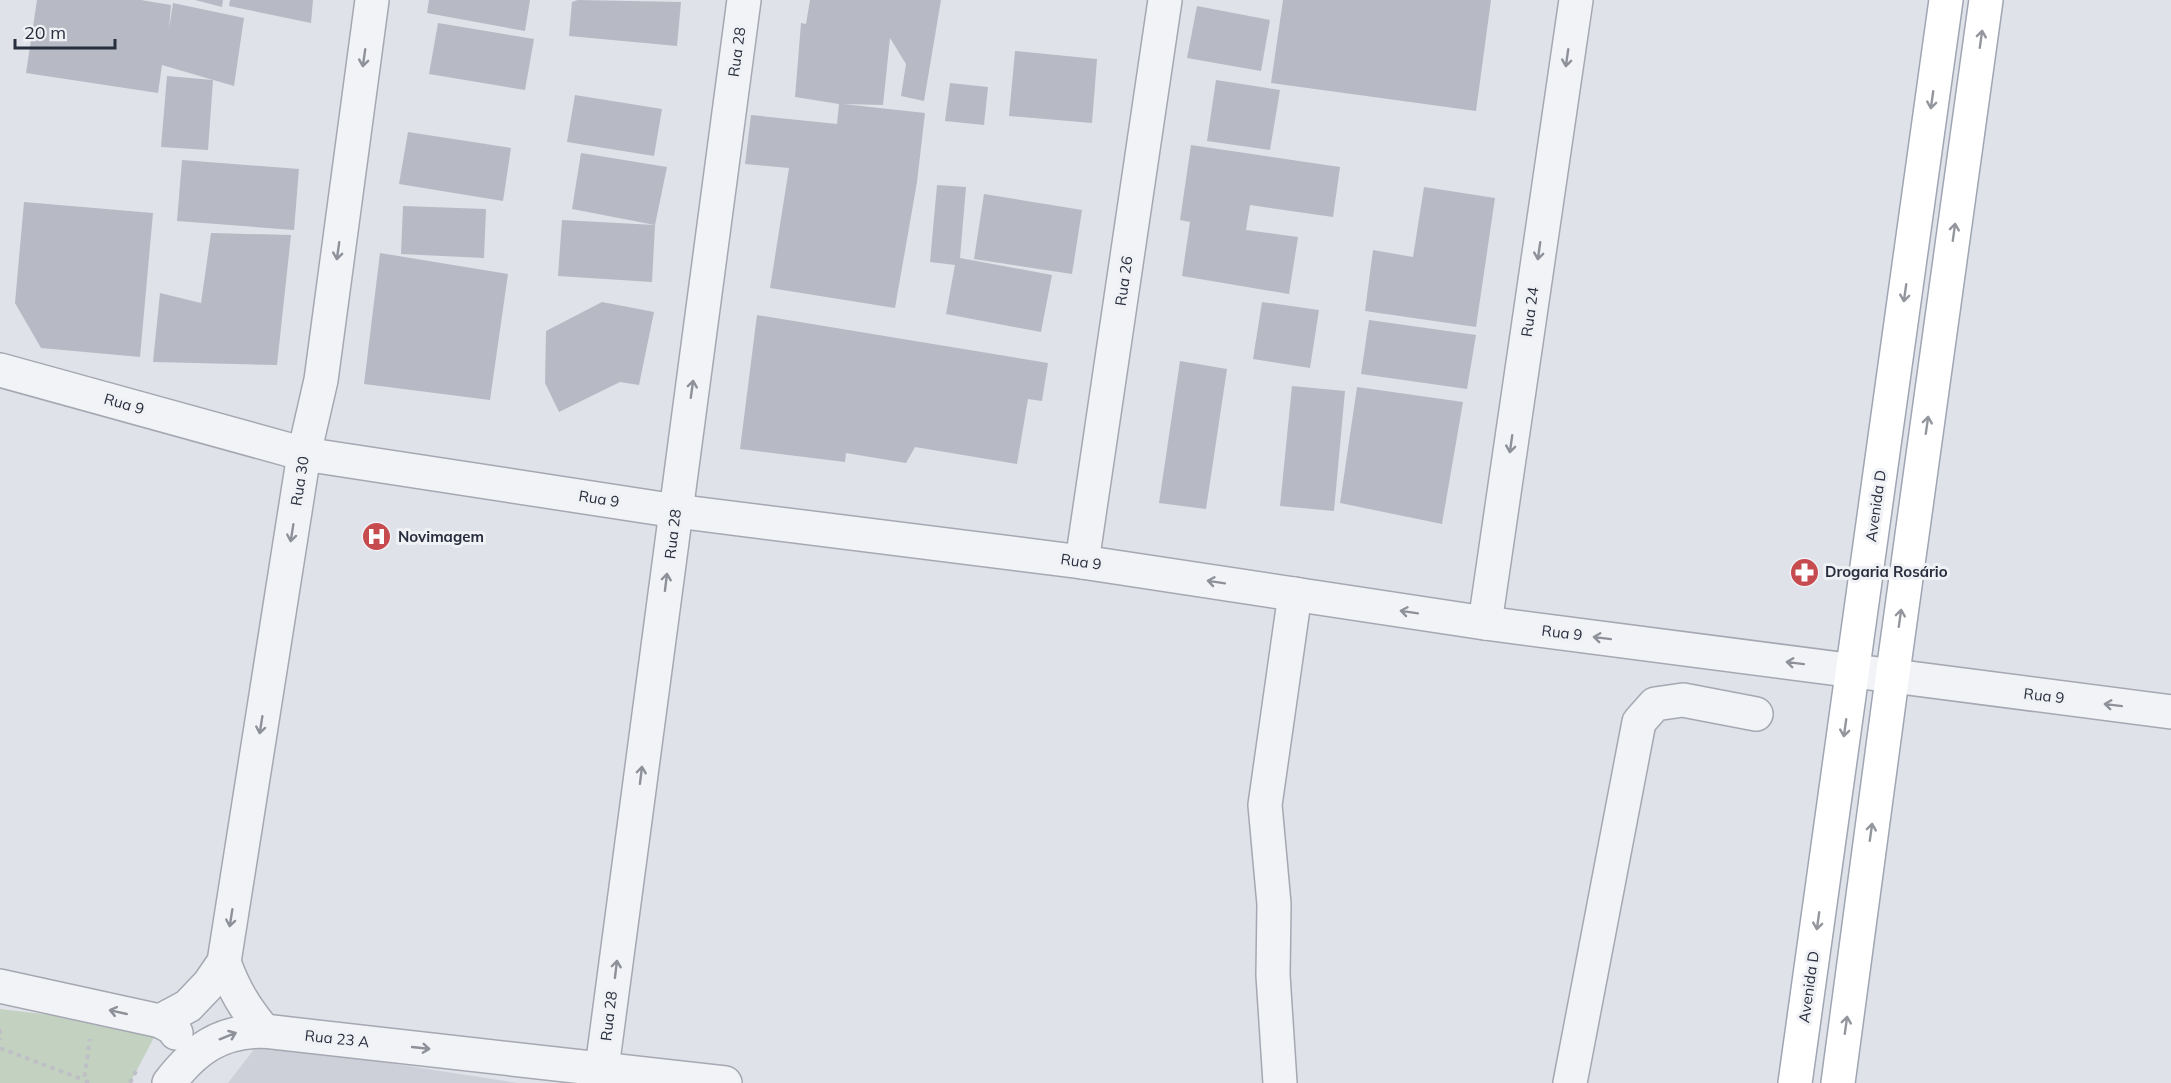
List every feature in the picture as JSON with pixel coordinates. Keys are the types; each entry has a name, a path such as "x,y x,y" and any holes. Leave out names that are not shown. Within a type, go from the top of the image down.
{"main road":[{"name":"Avenida D","path":"1796,1083 1946,0"},
{"path":"1838,1083 1986,0"}],"street":[{"name":"Rua 30","path":"160,1021 188,1006 209,984 224,962 304,454 321,380 372,0"},
{"name":"Rua 28","path":"602,1068 744,0"},
{"name":"Rua 26","path":"1082,562 1165,0"},
{"name":"Rua 24","path":"1485,624 1576,0"},
{"name":"Rua 9","path":"0,369 304,454 676,511 1082,562 1485,624 2171,712"},
{"path":"1280,1083 1273,975 1274,904 1265,805 1295,594"},
{"path":"1570,1083 1639,722 1655,704 1683,700 1756,714"},
{"name":"Rua 30","path":"224,962 234,989 245,1008 264,1031"},
{"path":"0,986 160,1021"},
{"name":"Rua 23 A","path":"160,1021 173,1028 184,1053 175,1076"},
{"name":"Rua 23 A","path":"175,1076 201,1048 242,1031 264,1031 725,1083"}],"path":[{"path":"0,1029 0,1040"},
{"path":"82,1082 91,1036"},
{"path":"0,1048 89,1083"},
{"path":"130,1083 139,1063"}],"shaded area":[{"path":"259,1043 518,1083 228,1083"}],"green space":[{"path":"0,1009 159,1028 130,1083 0,1083"}],"building":[{"path":"37,0 141,0 171,5 169,29 173,3 244,18 234,86 162,65 158,93 26,73"},
{"path":"195,0 223,0 222,7"},
{"path":"230,0 313,0 311,23 229,6"},
{"path":"429,0 530,0 525,31 427,13"},
{"path":"578,0 681,2 677,46 569,36 572,2"},
{"path":"810,0 941,0 924,101 901,96 906,64 890,38 883,105 843,104 925,113 917,182 895,308 770,288 789,168 745,164 751,115 837,124 839,104 795,97 801,23 806,24"},
{"path":"1283,0 1491,0 1476,111 1271,83"},
{"path":"1197,6 1270,20 1261,71 1187,58"},
{"path":"438,23 534,39 525,90 429,74"},
{"path":"1015,51 1097,59 1092,123 1009,116"},
{"path":"167,76 213,80 208,150 161,147"},
{"path":"1216,80 1280,90 1270,150 1207,141"},
{"path":"950,83 988,87 984,125 945,121"},
{"path":"575,95 662,109 654,156 567,142"},
{"path":"408,132 511,148 503,201 399,184"},
{"path":"1191,145 1340,167 1333,217 1250,205 1246,230 1298,237 1289,294 1182,276 1190,222 1180,220"},
{"path":"581,153 667,167 655,225 572,209"},
{"path":"182,160 299,169 294,230 177,221"},
{"path":"937,185 966,187 960,258 1052,275 1041,332 946,314 955,265 930,262"},
{"path":"1424,187 1495,198 1476,327 1365,311 1373,250 1413,257"},
{"path":"984,194 1082,210 1072,274 974,259"},
{"path":"24,202 153,213 140,357 41,348 15,303"},
{"path":"403,206 486,209 484,258 401,254"},
{"path":"562,220 655,225 652,282 558,276"},
{"path":"211,233 291,235 277,365 153,362 160,293 201,303"},
{"path":"380,253 508,274 490,400 364,384"},
{"path":"602,302 654,312 639,385 620,382 559,412 545,383 546,331"},
{"path":"1262,302 1319,310 1310,368 1253,359"},
{"path":"757,315 1048,363 1042,401 1028,399 1017,464 915,447 906,463 846,453 845,462 740,449"},
{"path":"1369,320 1476,335 1467,389 1361,374"},
{"path":"1180,361 1227,369 1206,509 1159,503"},
{"path":"1292,386 1345,391 1334,511 1280,506"},
{"path":"1357,387 1463,402 1442,524 1340,503"}],"place":[{"name":"Novimagem","path":"377,537"},
{"name":"Drogaria Rosário","path":"1804,572"}]}
